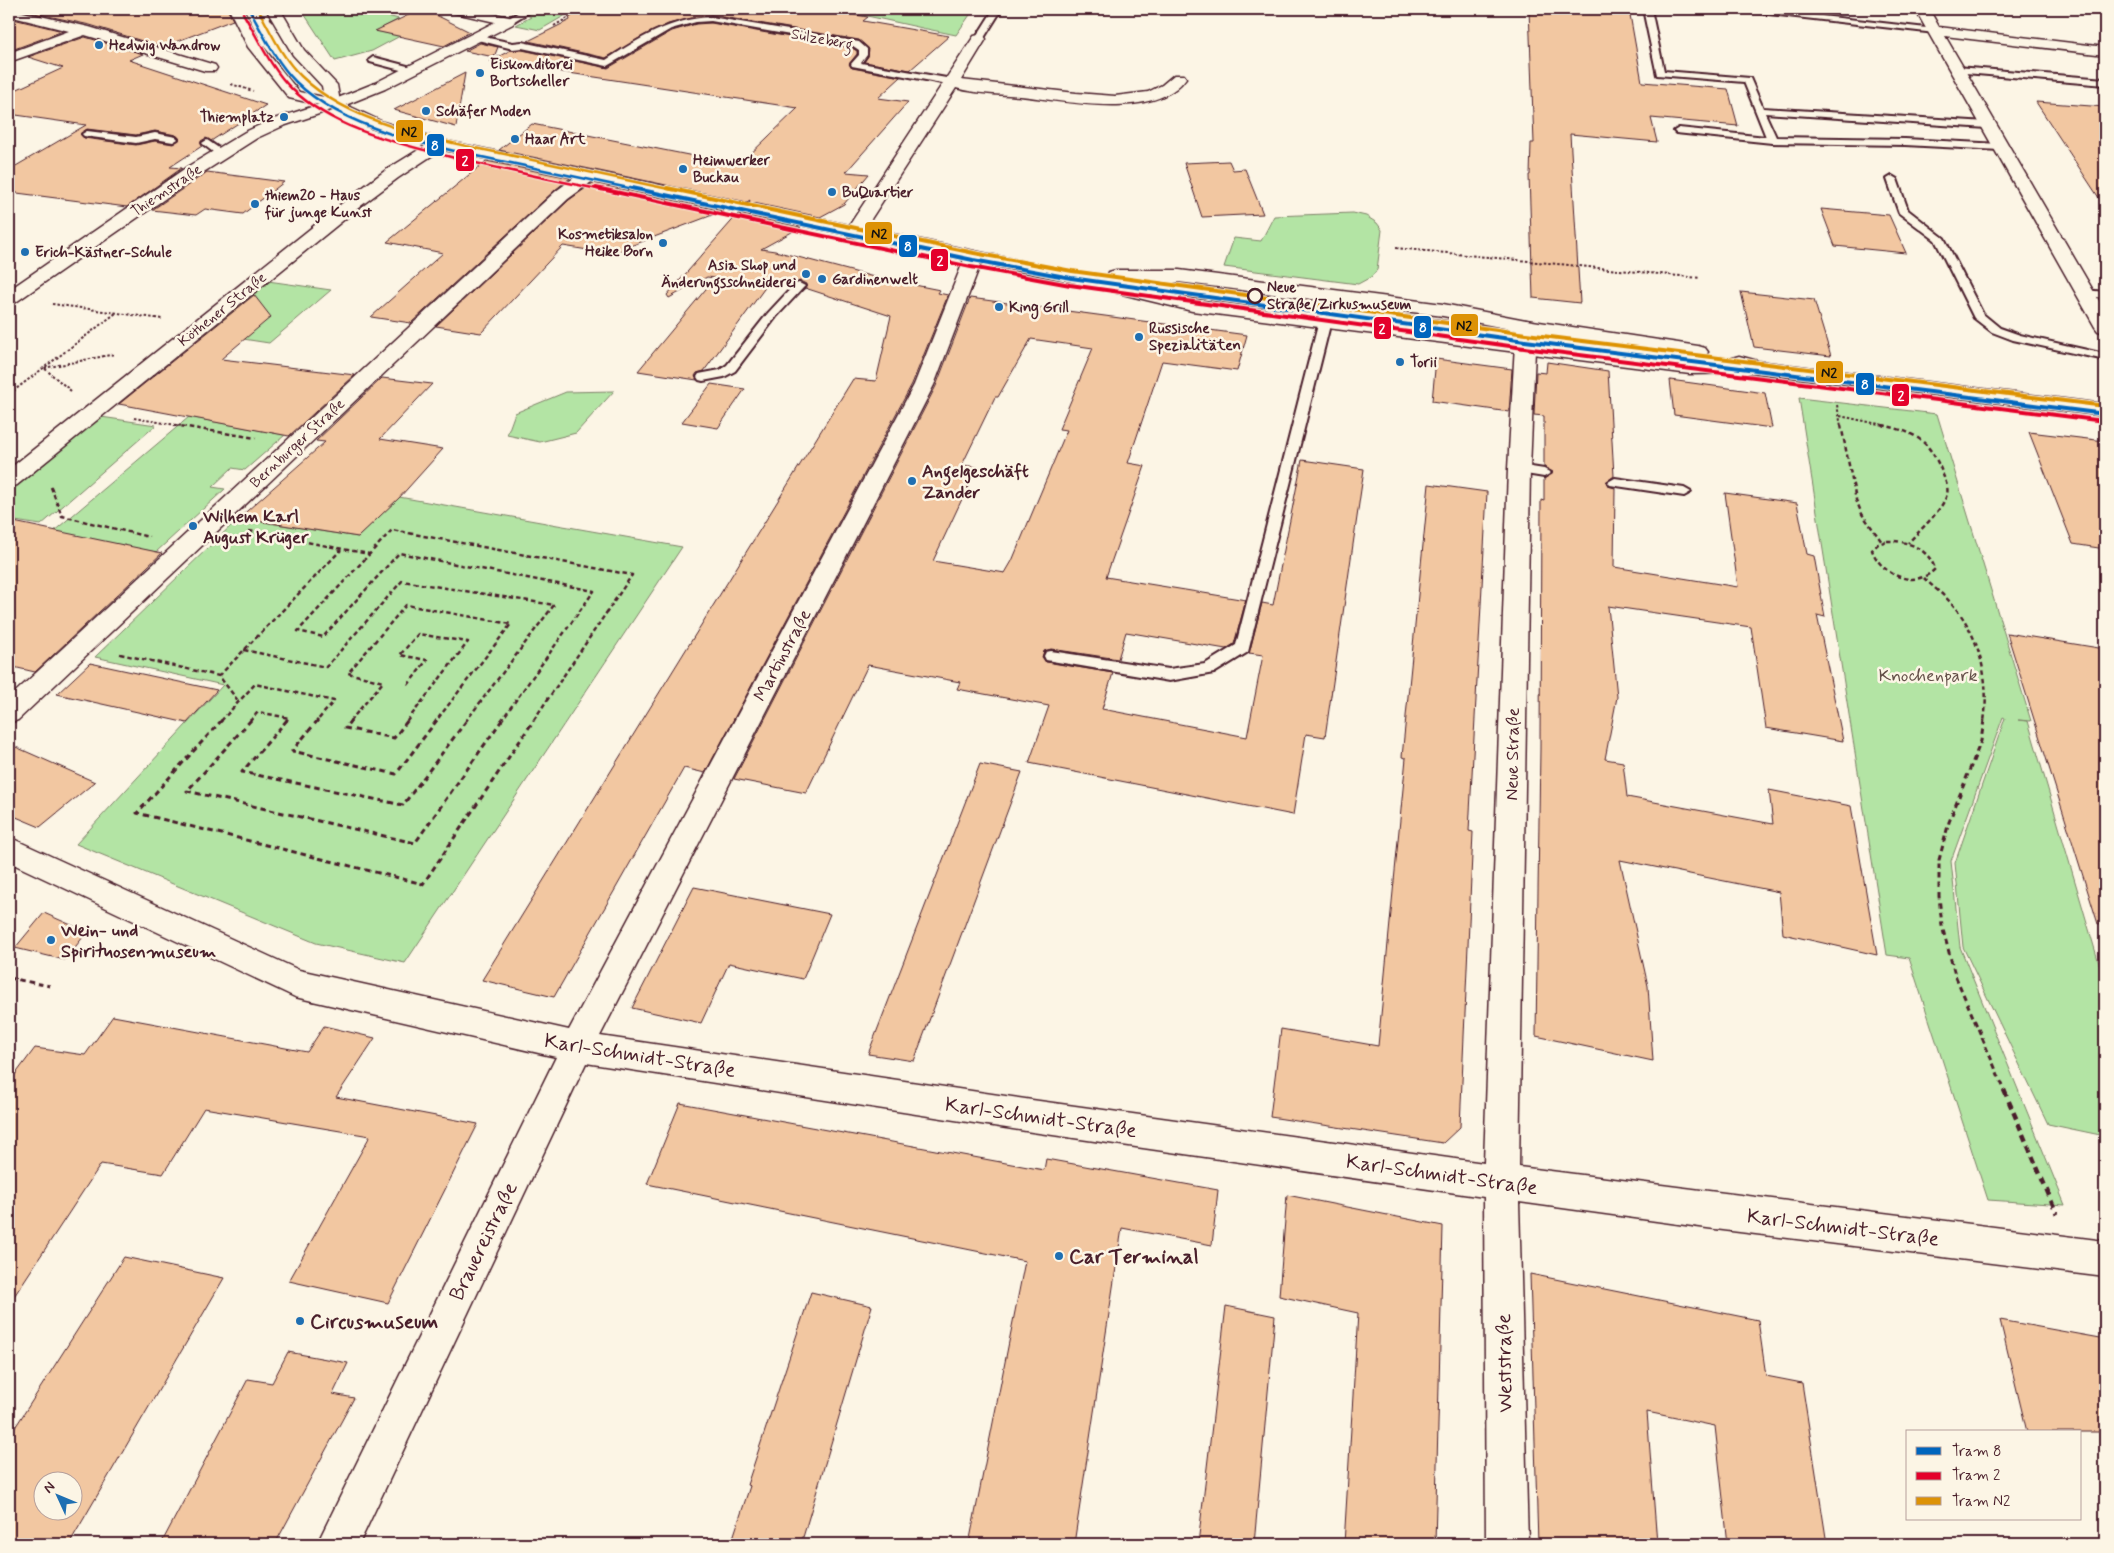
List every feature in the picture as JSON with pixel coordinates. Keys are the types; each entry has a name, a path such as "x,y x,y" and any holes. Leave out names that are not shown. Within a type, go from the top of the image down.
{"street":[{"path":"236,9 255,47 294,94 334,104 376,125 439,144 1072,276 1192,305 1325,321 1526,336"},
{"path":"273,9 298,52 329,85 334,104"},
{"path":"456,9 508,21"},
{"path":"1922,9 1987,125 2105,327"},
{"path":"9,12 84,30 210,68"},
{"name":"Thiemstraße","path":"9,298 214,148 380,86 508,21"},
{"path":"9,58 84,30"},
{"path":"1935,31 2105,51"},
{"path":"854,232 979,39"},
{"name":"Sülzeberg","path":"952,82 966,86 1115,100 1155,95 1169,89 1179,78"},
{"name":"Köthener Straße","path":"9,480 392,174 439,144"},
{"name":"Bernburger Straße","path":"9,713 555,202 588,176"},
{"name":"Martinstraße","path":"577,1047 924,385 974,257"},
{"path":"1072,276 1179,276 1443,310 1526,336 1690,368 1757,367 2105,410"},
{"name":"Neue Straße","path":"1501,1182 1532,471 1526,336"},
{"name":"Karl-Schmidt-Straße","path":"9,849 295,983 577,1047 1032,1116 1501,1182 1716,1211 2105,1259"},
{"name":"Brauereistraße","path":"338,1544 577,1047"},
{"name":"Weststraße","path":"1501,1182 1507,1544"}],"lane":[{"path":"508,21 530,9"},
{"path":"979,39 998,9"},
{"path":"1647,9 1660,73 1747,80 1772,140"},
{"path":"1743,9 1935,31"},
{"name":"Sülzeberg","path":"474,38 513,46 522,45 607,63 665,27 693,20 711,19 856,44 863,49 863,56 854,64 952,82"},
{"path":"373,60 412,70"},
{"path":"1957,70 2105,82"},
{"path":"1759,110 1987,125"},
{"path":"1679,131 1772,140 1905,142 2000,147"},
{"path":"88,134 136,140 155,136 173,139"},
{"path":"1892,179 1903,212 1939,238 1978,316 1996,330 2017,338 2105,357"},
{"path":"703,377 724,373 731,368 772,315 799,286"},
{"path":"2086,293 2105,295"},
{"path":"1050,656 1169,675 1210,669 1243,648 1325,321"},
{"path":"1615,482 1684,492"}],"path":[{"path":"210,68 222,81 259,93"},
{"path":"1396,248 1700,278"},
{"path":"48,304 203,324"},
{"path":"9,392 12,392 116,313"},
{"path":"44,368 118,354"},
{"path":"44,368 95,411 260,439 252,446"},
{"path":"1836,402 1856,500 1862,514 1882,542"},
{"path":"1840,416 1904,430 1922,440 1934,452 1948,490 1946,497 1908,543"},
{"path":"39,456 62,516 188,546"},
{"path":"211,524 369,554"},
{"path":"244,650 326,667 402,581 554,605 403,805 242,772 289,718 258,712 187,791 415,843 594,591 398,553 323,637 298,631 392,530 632,575 423,884 137,813 255,684 334,701 292,751 396,774 511,624 406,605 348,673 384,682 345,728 394,738 468,642 418,634 400,655 427,660 408,685"},
{"path":"1898,541 1919,548 1934,562 1935,569 1931,575 1924,578 1915,579 1893,574 1877,563 1873,556 1872,550 1882,542 1898,541"},
{"path":"219,676 341,550"},
{"path":"1924,578 1953,605 1972,636 1984,671 1987,700 1981,741 1949,822 1939,860 1939,896 1942,926 1955,975 2060,1220"},
{"path":"82,646 219,676 239,702"},
{"path":"9,978 50,986"}],"green space":[{"path":"301,9 400,9 387,16 399,19 376,31 400,36 372,51 335,61"},
{"path":"539,9 576,9 540,30 516,25 531,17 527,15"},
{"path":"830,9 974,9 956,35"},
{"path":"1353,213 1366,216 1377,223 1382,230 1377,270 1371,277 1358,284 1224,267 1234,238 1261,241 1274,216"},
{"path":"268,281 331,290 269,343 204,333"},
{"path":"614,391 576,433 540,442 507,435 515,413 566,392"},
{"name":"Knochenpark","path":"1799,398 1937,414 2031,721 2018,720 2028,721 2105,984 2105,1136 2048,1124 1963,947 1955,863 2005,718 2003,717 1951,861 1960,947 2065,1205 1988,1200 1909,958 1887,955"},
{"path":"101,417 156,425 41,525 9,520 9,493"},
{"path":"189,417 285,435 245,470 232,468 212,487 225,489 156,552 53,532"},
{"path":"399,497 682,547 405,963 316,943 76,844 223,685 95,657 239,518 358,537"}],"building":[{"path":"16,9 227,9 233,20 162,47 90,25"},
{"path":"421,9 470,32 444,46 375,31"},
{"path":"566,9 819,9 868,17 863,21 949,36 910,70 864,62 868,56 869,49 859,40 711,15 668,24 606,58 528,41 570,20"},
{"path":"1529,9 1629,9 1642,82 1728,89 1738,126 1651,118 1657,142 1570,134 1580,303 1533,298 1529,175 1531,143 1534,143"},
{"path":"9,18 63,31 9,51"},
{"path":"711,23 852,48 857,51 857,54 849,64 852,68 901,77 878,98 908,102 846,172 869,174 844,204 820,217 749,202 750,200 747,202 499,150 532,124 739,165 798,108 490,61 511,50 522,50 608,68 672,31 696,24"},
{"path":"85,37 143,54 129,60 266,105 211,141 206,138 201,141 202,146 170,167 182,168 127,207 9,192 9,170 86,125 9,114 9,93 63,68 28,57","holes":["87,129 136,135 155,131 176,135 180,139 173,144 155,141 136,145 84,138 80,134"]},
{"path":"480,43 498,47 494,57 465,51"},
{"path":"465,73 456,127 394,110"},
{"path":"2036,102 2105,107 2105,207"},
{"path":"486,161 570,178 411,323 371,317 443,253 387,242"},
{"path":"1229,161 1233,170 1245,169 1263,214 1202,217 1184,163"},
{"path":"207,172 284,182 243,214 205,209 196,215 152,210"},
{"path":"593,183 723,211 613,254 563,246 481,333 436,326 569,200"},
{"path":"1821,209 1889,215 1906,253 1835,246"},
{"path":"738,214 801,227 761,249 874,277 940,290 938,293 948,295 912,384 705,773 684,768 554,997 482,980 853,379 876,381 891,316 805,288 806,284 800,281 792,284 772,278 704,371 697,373 695,376 697,380 638,371 715,278 707,277 669,298 667,295"},
{"path":"1741,292 1814,300 1831,356 1754,347"},
{"path":"254,295 271,317 221,359 355,375 289,436 119,404"},
{"path":"970,298 1247,335 1237,371 1162,361 1128,463 1145,466 1106,577 1246,600 1234,644 1226,649 1126,632 1118,659 1051,649 1044,651 1042,657 1046,662 1113,673 1102,709 1247,737 1263,655 1249,653 1262,603 1273,605 1302,460 1364,469 1325,737 1306,734 1293,815 1029,763 1049,706 957,689 960,682 868,665 806,793 734,779 936,386","holes":["1031,339 1093,348 1059,429 1067,430 1012,561 1005,573 933,561 977,467 962,465 995,397 998,397"]},
{"path":"1436,359 1512,369 1509,412 1432,401"},
{"path":"1547,362 1608,371 1614,476 1606,482 1608,486 1615,488 1614,567 1738,587 1725,493 1797,503 1807,554 1814,556 1825,617 1817,615 1843,741 1766,728 1751,627 1608,606 1617,697 1605,759 1623,762 1627,797 1773,824 1769,790 1851,806 1877,955 1783,934 1779,892 1620,860 1648,986 1653,1061 1536,1036 1541,500 1544,501 1544,479 1553,472 1544,467 1544,416 1534,415 1536,372 1546,373"},
{"path":"382,378 432,384 380,439 443,449 399,498 358,537 239,518 325,442 316,441"},
{"path":"1670,380 1765,393 1772,428 1674,415"},
{"path":"711,384 745,389 718,428 682,422"},
{"path":"2029,432 2105,441 2105,549 2073,544"},
{"path":"1429,484 1487,492 1469,831 1473,832 1460,1127 1443,1143 1270,1117 1281,1029 1378,1046 1406,758 1402,757"},
{"path":"9,521 162,553 35,672 9,666"},
{"path":"2007,633 2105,649 2105,923 2098,924"},
{"path":"90,663 217,690 187,723 57,694"},
{"path":"9,744 95,782 40,827 9,814"},
{"path":"980,764 1022,772 914,1061 868,1054"},
{"path":"694,887 830,914 803,979 729,963 701,1023 632,1008"},
{"name":"Wein- und Spirituosenmuseum","path":"44,913 87,932 65,960 15,948"},
{"path":"113,1016 307,1052 324,1026 375,1038 336,1097 478,1124 388,1303 289,1281 370,1136 204,1108 163,1174 101,1164 9,1304 9,1083 35,1048 85,1055"},
{"path":"680,1103 1044,1170 1046,1159 1218,1190 1212,1245 1122,1228 1074,1544 969,1544 1025,1261 647,1184"},
{"path":"1287,1195 1443,1226 1435,1544 1344,1544 1358,1313 1279,1296"},
{"path":"124,1257 224,1278 69,1544 9,1544 9,1437"},
{"path":"1530,1274 1758,1320 1766,1376 1802,1383 1827,1544 1728,1544 1715,1426 1647,1412 1657,1544 1538,1544"},
{"path":"811,1292 872,1306 801,1544 731,1544 750,1486 747,1485"},
{"path":"1226,1306 1275,1316 1254,1544 1198,1544"},
{"path":"2000,1320 2105,1339 2105,1432 2027,1430"},
{"path":"288,1352 348,1363 333,1394 354,1398 275,1544 161,1544 248,1379 272,1383"}],"tram line":[{"name":"8","path":"249,9 282,66 297,83 321,101 355,120 391,134 478,156 973,260 1071,278 1525,341 2105,414"},
{"name":"N2","path":"258,9 288,62 302,77 325,95 358,113 393,127 480,149 974,253 1072,271 1526,334 2105,406"},
{"name":"2","path":"243,13 276,70 292,89 317,108 351,127 388,141 476,163 971,267 1070,285 1524,348 2104,421"}],"place":[{"name":"Hedwig Wandrow","path":"99,45"},
{"name":"Eiskonditorei Bortscheller","path":"480,73"},
{"name":"Schäfer Moden","path":"426,111"},
{"name":"Thiemplatz","path":"284,117"},
{"name":"Haar Art","path":"515,139"},
{"name":"Heimwerker Buckau","path":"683,169"},
{"name":"BuQuartier","path":"832,192"},
{"name":"thiem20 - Haus für junge Kunst","path":"255,204"},
{"name":"Kosmetiksalon Heike Born","path":"663,243"},
{"name":"Erich-Kästner-Schule","path":"25,252"},
{"name":"Asia Shop und Änderungsschneiderei","path":"806,274"},
{"name":"Gardinenwelt","path":"822,279"},
{"name":"Neue Straße/Zirkusmuseum","path":"1255,296"},
{"name":"King Grill","path":"999,307"},
{"name":"Russische Spezialitäten","path":"1139,337"},
{"name":"Torii","path":"1400,362"},
{"name":"Angelgeschäft Zander","path":"912,481"},
{"name":"Wilhem Karl August Krüger","path":"193,526"},
{"name":"Wein- und Spirituosenmuseum","path":"51,940"},
{"name":"Car Terminal","path":"1059,1256"},
{"name":"Circusmuseum","path":"300,1321"}]}
